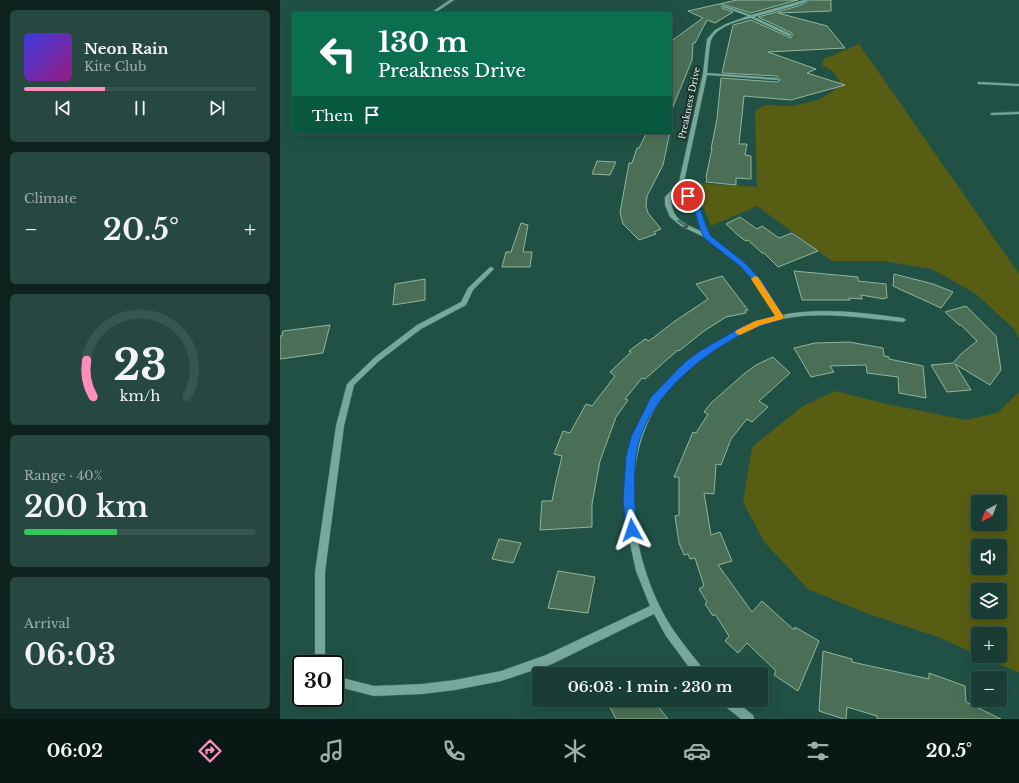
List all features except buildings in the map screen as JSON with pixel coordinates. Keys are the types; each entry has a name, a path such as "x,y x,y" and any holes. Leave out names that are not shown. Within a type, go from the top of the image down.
{"street":[{"path":"433,12 452,0"},
{"name":"Preakness Drive","path":"780,317 759,283 743,264 708,237 683,225 672,216 668,205 668,197 681,182 705,74 709,38 711,35 727,24 807,0"},
{"path":"724,6 790,35"},
{"path":"705,74 777,79"},
{"path":"979,83 1019,85"},
{"path":"992,114 1019,113"},
{"name":"Preakness Drive","path":"681,182 688,196 697,208 703,229 708,237"},
{"path":"320,655 320,572 340,426 351,384 377,359 419,327 464,303 470,290 491,269"},
{"path":"695,667 656,608 646,586 636,556 632,530 629,499 631,456 642,422 654,400 688,365 704,353 746,328 780,317 796,314 828,313 860,314 903,320"},
{"path":"344,684 374,691 435,688 501,676 548,660 656,608"},
{"path":"734,707 749,719"}],"green space":[{"path":"859,44 1019,274 1019,339 1014,329 976,294 932,269 883,261 832,261 757,206 711,226 704,209 691,188 695,183 757,187 755,111 765,105 792,106 818,100 833,91 840,81 832,71 822,65 824,59"},
{"path":"835,391 887,404 966,420 997,413 1019,392 1019,673 996,663 1007,663 1007,627 971,627 971,652 938,637 866,613 808,589 765,543 743,502 752,447 803,406"}],"slow traffic":[{"path":"740,332 758,323 780,317 755,279"}],"route":[{"path":"632,530 629,499 631,456 642,422 654,400 674,378 704,353 746,328 780,317 759,283 743,264 708,237 703,229 702,220 697,208 688,196"}]}
